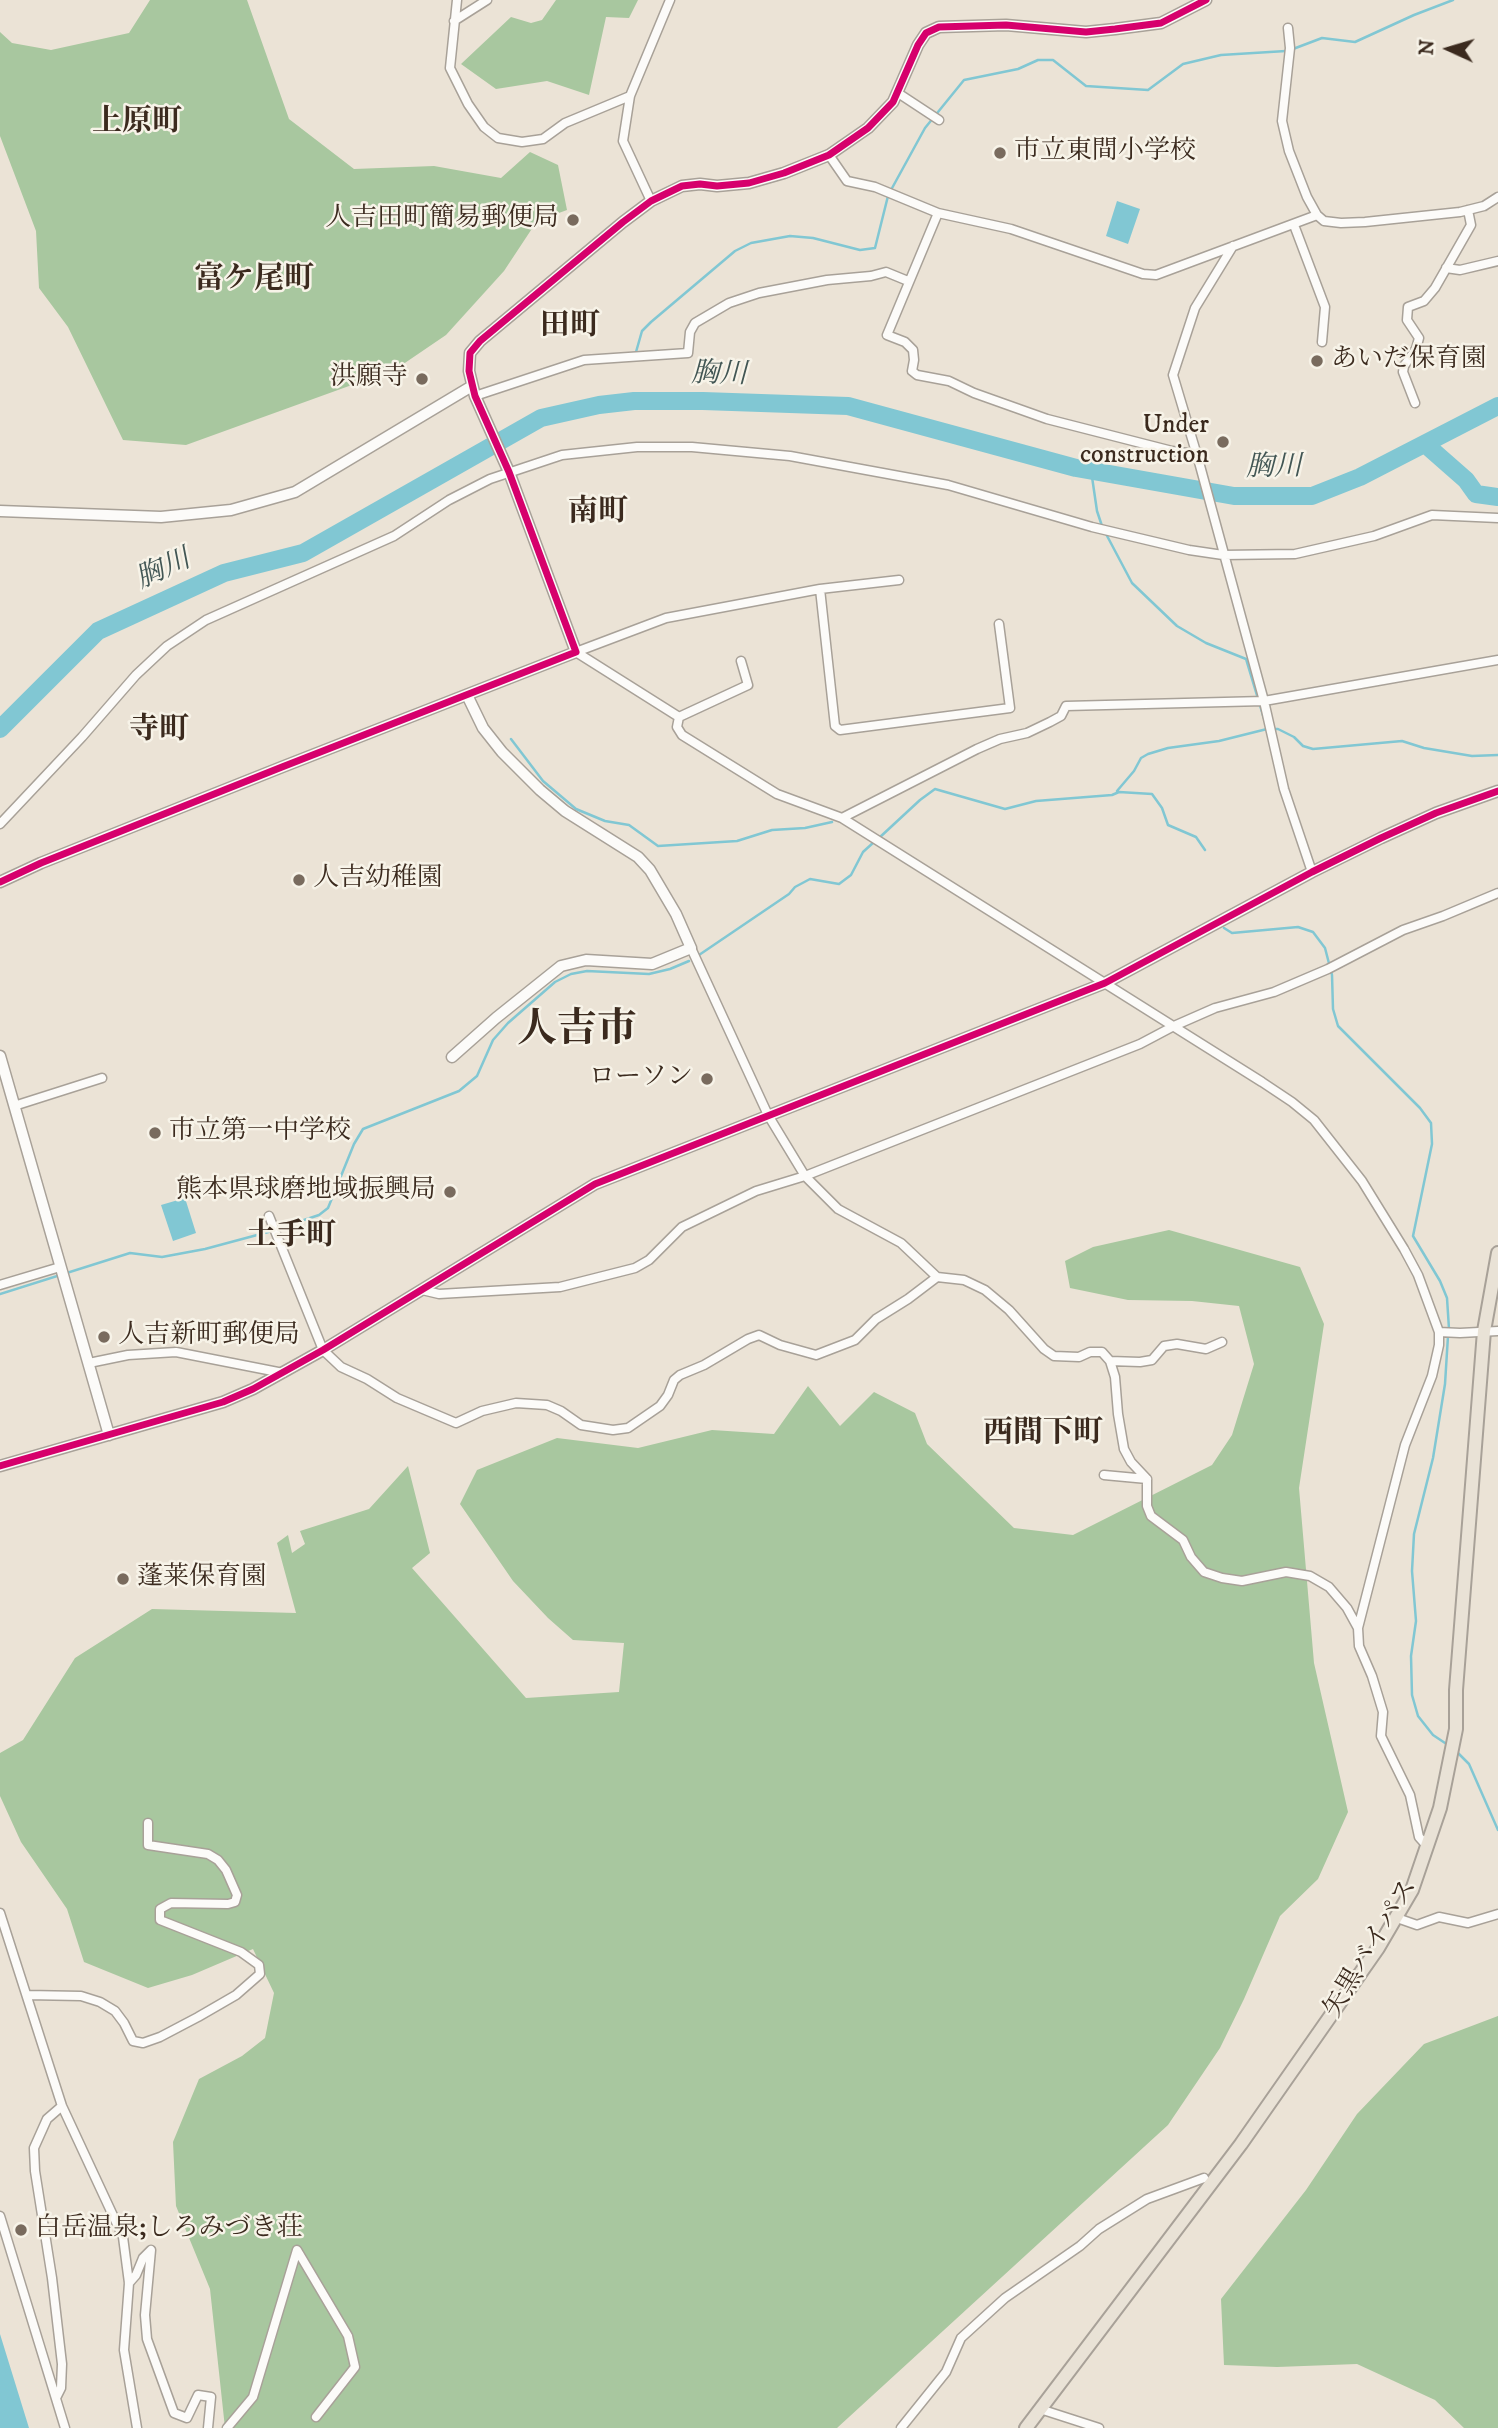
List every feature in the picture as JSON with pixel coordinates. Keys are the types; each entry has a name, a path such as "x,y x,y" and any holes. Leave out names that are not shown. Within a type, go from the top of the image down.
{"highway":[{"name":"矢黒バイパス","path":"1026,2428 1241,2144 1323,2029 1397,1918 1412,1890 1443,1796 1456,1729 1456,1690 1498,1253"}],"street":[{"path":"457,0 450,68 468,104 484,127 498,138 522,142 543,139 565,123 630,96"},
{"path":"454,21 487,0"},
{"path":"651,201 623,141 630,96 670,0"},
{"path":"679,717 576,652 507,468 473,391 469,371 470,353 480,341 622,222 651,201 682,186 749,183 804,166 828,155 868,128 893,102 926,33 939,27 1006,25 1086,32 1161,23 1206,0"},
{"path":"1288,28 1290,48 1282,121 1289,151 1317,215 1324,220 1353,223 1468,210 1484,206 1498,197"},
{"path":"898,93 939,120"},
{"path":"828,155 847,181 874,187 938,213 1011,229 1143,274 1156,275 1168,271 1317,215"},
{"path":"1415,403 1403,372 1419,338 1407,320 1408,307 1424,301 1446,268 1471,225 1468,210"},
{"path":"938,213 887,335 905,342 913,350 912,372 949,381 974,393 1047,419 1197,458"},
{"path":"1294,225 1325,307 1322,342"},
{"path":"1233,246 1195,308 1172,376 1264,701 1284,789 1312,872"},
{"path":"1446,268 1460,270 1498,261"},
{"path":"0,511 161,516 231,510 295,492 473,391 584,360 611,356 688,353 690,332 695,323 729,303 759,293 886,272 908,281"},
{"path":"0,824 82,737 111,700 167,646 206,620 394,536 449,499 507,468 562,455 637,447 692,447 760,452 948,485 1092,527 1189,551 1295,554 1374,536 1432,515 1498,518"},
{"path":"0,882 54,858 666,618 820,589 899,580"},
{"path":"820,589 835,726 839,730 1010,708 999,624"},
{"path":"679,717 748,685 741,660"},
{"path":"842,818 977,749 1051,723 1060,716 1066,706 1264,701 1498,660"},
{"path":"467,695 483,728 502,752 540,790 565,811 638,857 650,870 676,914 768,1115 806,1176 838,1209 901,1243 937,1277 964,1280 985,1290 1009,1310 1044,1349 1054,1356 1079,1357 1090,1352 1102,1352 1110,1360 1115,1377 1124,1449 1131,1462 1147,1479 1147,1506 1151,1516 1183,1540 1191,1557 1204,1572 1242,1581 1286,1572 1310,1576 1329,1587 1347,1608 1358,1628 1359,1646 1383,1712 1381,1736 1410,1795 1419,1837 1428,1847"},
{"path":"679,717 677,727 682,735 777,794 842,818 1293,1102 1314,1120 1362,1181 1418,1275 1439,1332 1439,1345 1432,1376 1405,1445 1379,1539 1364,1614 1358,1628"},
{"path":"0,1466 223,1402 323,1350 595,1184 1105,983 1312,872 1436,813 1498,791"},
{"path":"422,1290 439,1294 560,1287 635,1268 649,1260 682,1227 756,1191 806,1176 1140,1044 1215,1008 1274,992 1331,967 1403,930 1498,892"},
{"path":"452,1057 561,966 586,960 652,964 691,948"},
{"path":"0,1056 109,1435"},
{"path":"14,1106 102,1078"},
{"path":"269,1216 323,1350 341,1367 397,1398 456,1423 482,1411 516,1403 547,1405 581,1425 613,1430 628,1428 660,1406 674,1380 680,1375 704,1365 748,1339 759,1335 779,1345 816,1355 855,1340 876,1320 937,1277"},
{"path":"0,1285 60,1267"},
{"path":"1439,1332 1491,1331"},
{"path":"1110,1360 1152,1360 1164,1346 1177,1344 1206,1349 1222,1342"},
{"path":"89,1363 128,1355 176,1352 283,1373"},
{"path":"1104,1475 1147,1479"},
{"path":"27,1995 81,1996 100,2002 115,2011 133,2041 143,2043 160,2037 236,1995 260,1974 259,1965 241,1952 160,1920 160,1909 171,1903 228,1903 235,1902 237,1895 226,1870 218,1860 208,1854 148,1845 148,1823"},
{"path":"0,1913 62,2106 123,2237 129,2283 124,2350 137,2428"},
{"path":"1397,1918 1418,1925 1439,1917 1468,1923 1498,1914"},
{"path":"56,2398 61,2388 62,2364 34,2148 47,2119 62,2106"},
{"path":"901,2428 946,2372 961,2338 1005,2298 1080,2245 1099,2228 1147,2199 1204,2178"},
{"path":"0,2216 65,2428"},
{"path":"129,2283 136,2275 143,2258 152,2250 145,2315 147,2339 174,2413 187,2418 198,2395 211,2398 208,2428"},
{"path":"227,2428 253,2397 297,2250 348,2336 355,2367 316,2417"},
{"path":"1040,2409 1099,2428"}],"green space":[{"path":"150,0 247,0 289,119 354,169 434,166 501,178 530,152 558,165 567,210 537,221 504,271 446,335 396,369 186,445 123,440 68,327 39,288 36,231 0,136 0,32 12,43 51,50 129,33"},
{"path":"556,0 638,0 629,18 606,17 589,95 547,81 496,89 461,64 511,17 531,23 542,20"},
{"path":"1169,1230 1300,1267 1324,1324 1299,1488 1314,1663 1348,1812 1318,1879 1280,1916 1220,2048 1168,2125 837,2428 225,2428 210,2289 176,2206 173,2142 199,2079 242,2056 265,2038 274,1993 253,1949 192,1975 148,1988 84,1962 67,1909 21,1842 0,1796 0,1753 23,1740 75,1658 152,1609 296,1613 277,1543 288,1535 292,1553 305,1544 300,1531 369,1509 408,1466 430,1553 412,1568 526,1698 619,1692 624,1643 573,1640 513,1581 460,1504 477,1470 557,1438 638,1448 712,1430 774,1434 808,1386 840,1426 874,1392 915,1413 927,1444 1014,1528 1073,1535 1212,1465 1232,1435 1254,1364 1239,1306 1192,1301 1128,1300 1070,1288 1065,1261 1093,1247"},
{"path":"1498,2016 1498,2428 1464,2428 1435,2400 1357,2364 1277,2367 1224,2365 1221,2299 1306,2190 1357,2114 1424,2044"}],"water":[{"path":"1117,201 1140,209 1128,244 1106,236"},
{"path":"185,1198 196,1233 173,1241 161,1205"},
{"path":"0,2334 29,2428 0,2428"}],"waterway":[{"path":"1293,49 1322,38 1355,42 1453,0"},
{"path":"891,190 925,128 964,80 1018,69 1038,60 1053,60 1086,86 1148,90 1183,64 1221,55 1286,51"},
{"path":"636,352 642,331 651,322 735,251 751,243 790,236 813,238 860,250 875,248 888,196"},
{"name":"胸川","path":"0,729 98,631 224,573 303,553 541,418 599,405 634,401 703,401 848,406 1076,468 1234,496 1312,496 1360,477 1498,406"},
{"path":"1425,444 1466,480 1476,494 1498,497"},
{"path":"1091,470 1102,526"},
{"path":"1105,532 1132,583 1177,626 1206,643 1246,659 1265,722"},
{"path":"1117,791 1141,758 1148,754 1267,729 1278,729 1294,737 1303,746 1313,749 1402,741 1424,748 1472,756 1498,755"},
{"path":"511,739 543,781 576,809 605,821 629,825 658,846 737,841 772,830 805,828 832,822"},
{"path":"879,838 935,789 1005,809 1036,801 1112,795 1119,792 1152,794 1162,808 1168,825 1196,837 1205,850"},
{"path":"699,955 810,879 839,884 851,875 863,852 874,842"},
{"path":"1224,928 1232,933 1298,927 1313,932 1325,948 1332,975 1333,1009 1338,1026 1420,1108 1431,1123 1432,1144 1413,1236 1447,1298 1449,1329"},
{"path":"277,1229 319,1215 328,1208 354,1144 363,1129 459,1091 477,1076 493,1040 508,1023 555,982 571,974 587,971 649,974 689,961"},
{"path":"0,1294 130,1253 162,1257 205,1249 272,1231"},
{"path":"1448,1336 1445,1384 1433,1458 1414,1534 1412,1571 1416,1621 1411,1656 1412,1695 1418,1716 1433,1735 1448,1745"},
{"path":"1456,1751 1469,1764 1498,1830"}],"cycle path":[{"path":"0,882 41,863 576,652 509,472 475,396 469,371 470,353 480,341 651,201 682,186 749,183 784,173 829,155 868,128 893,102 918,45 926,33 939,27 1006,25 1086,32 1161,23 1206,0"},
{"path":"0,1466 223,1402 253,1389 323,1350 595,1184 1105,983 1381,838 1436,813 1498,791"}],"place":[{"name":"市立東間小学校","path":"1000,153"},
{"name":"人吉田町簡易郵便局","path":"573,220"},
{"name":"あいだ保育園","path":"1317,361"},
{"name":"洪願寺","path":"422,379"},
{"name":"Under construction","path":"1223,442"},
{"name":"人吉幼稚園","path":"299,880"},
{"name":"ローソン","path":"707,1079"},
{"name":"市立第一中学校","path":"155,1133"},
{"name":"熊本県球磨地域振興局","path":"450,1192"},
{"name":"人吉新町郵便局","path":"104,1337"},
{"name":"蓬莱保育園","path":"123,1579"},
{"name":"白岳温泉;しろみづき荘","path":"21,2230"}],"district":[{"name":"上原町","path":"137,124"},
{"name":"富ケ尾町","path":"254,281"},
{"name":"田町","path":"570,328"},
{"name":"南町","path":"598,514"},
{"name":"寺町","path":"159,732"},
{"name":"人吉市","path":"577,1033"},
{"name":"土手町","path":"291,1238"},
{"name":"西間下町","path":"1043,1435"}]}
